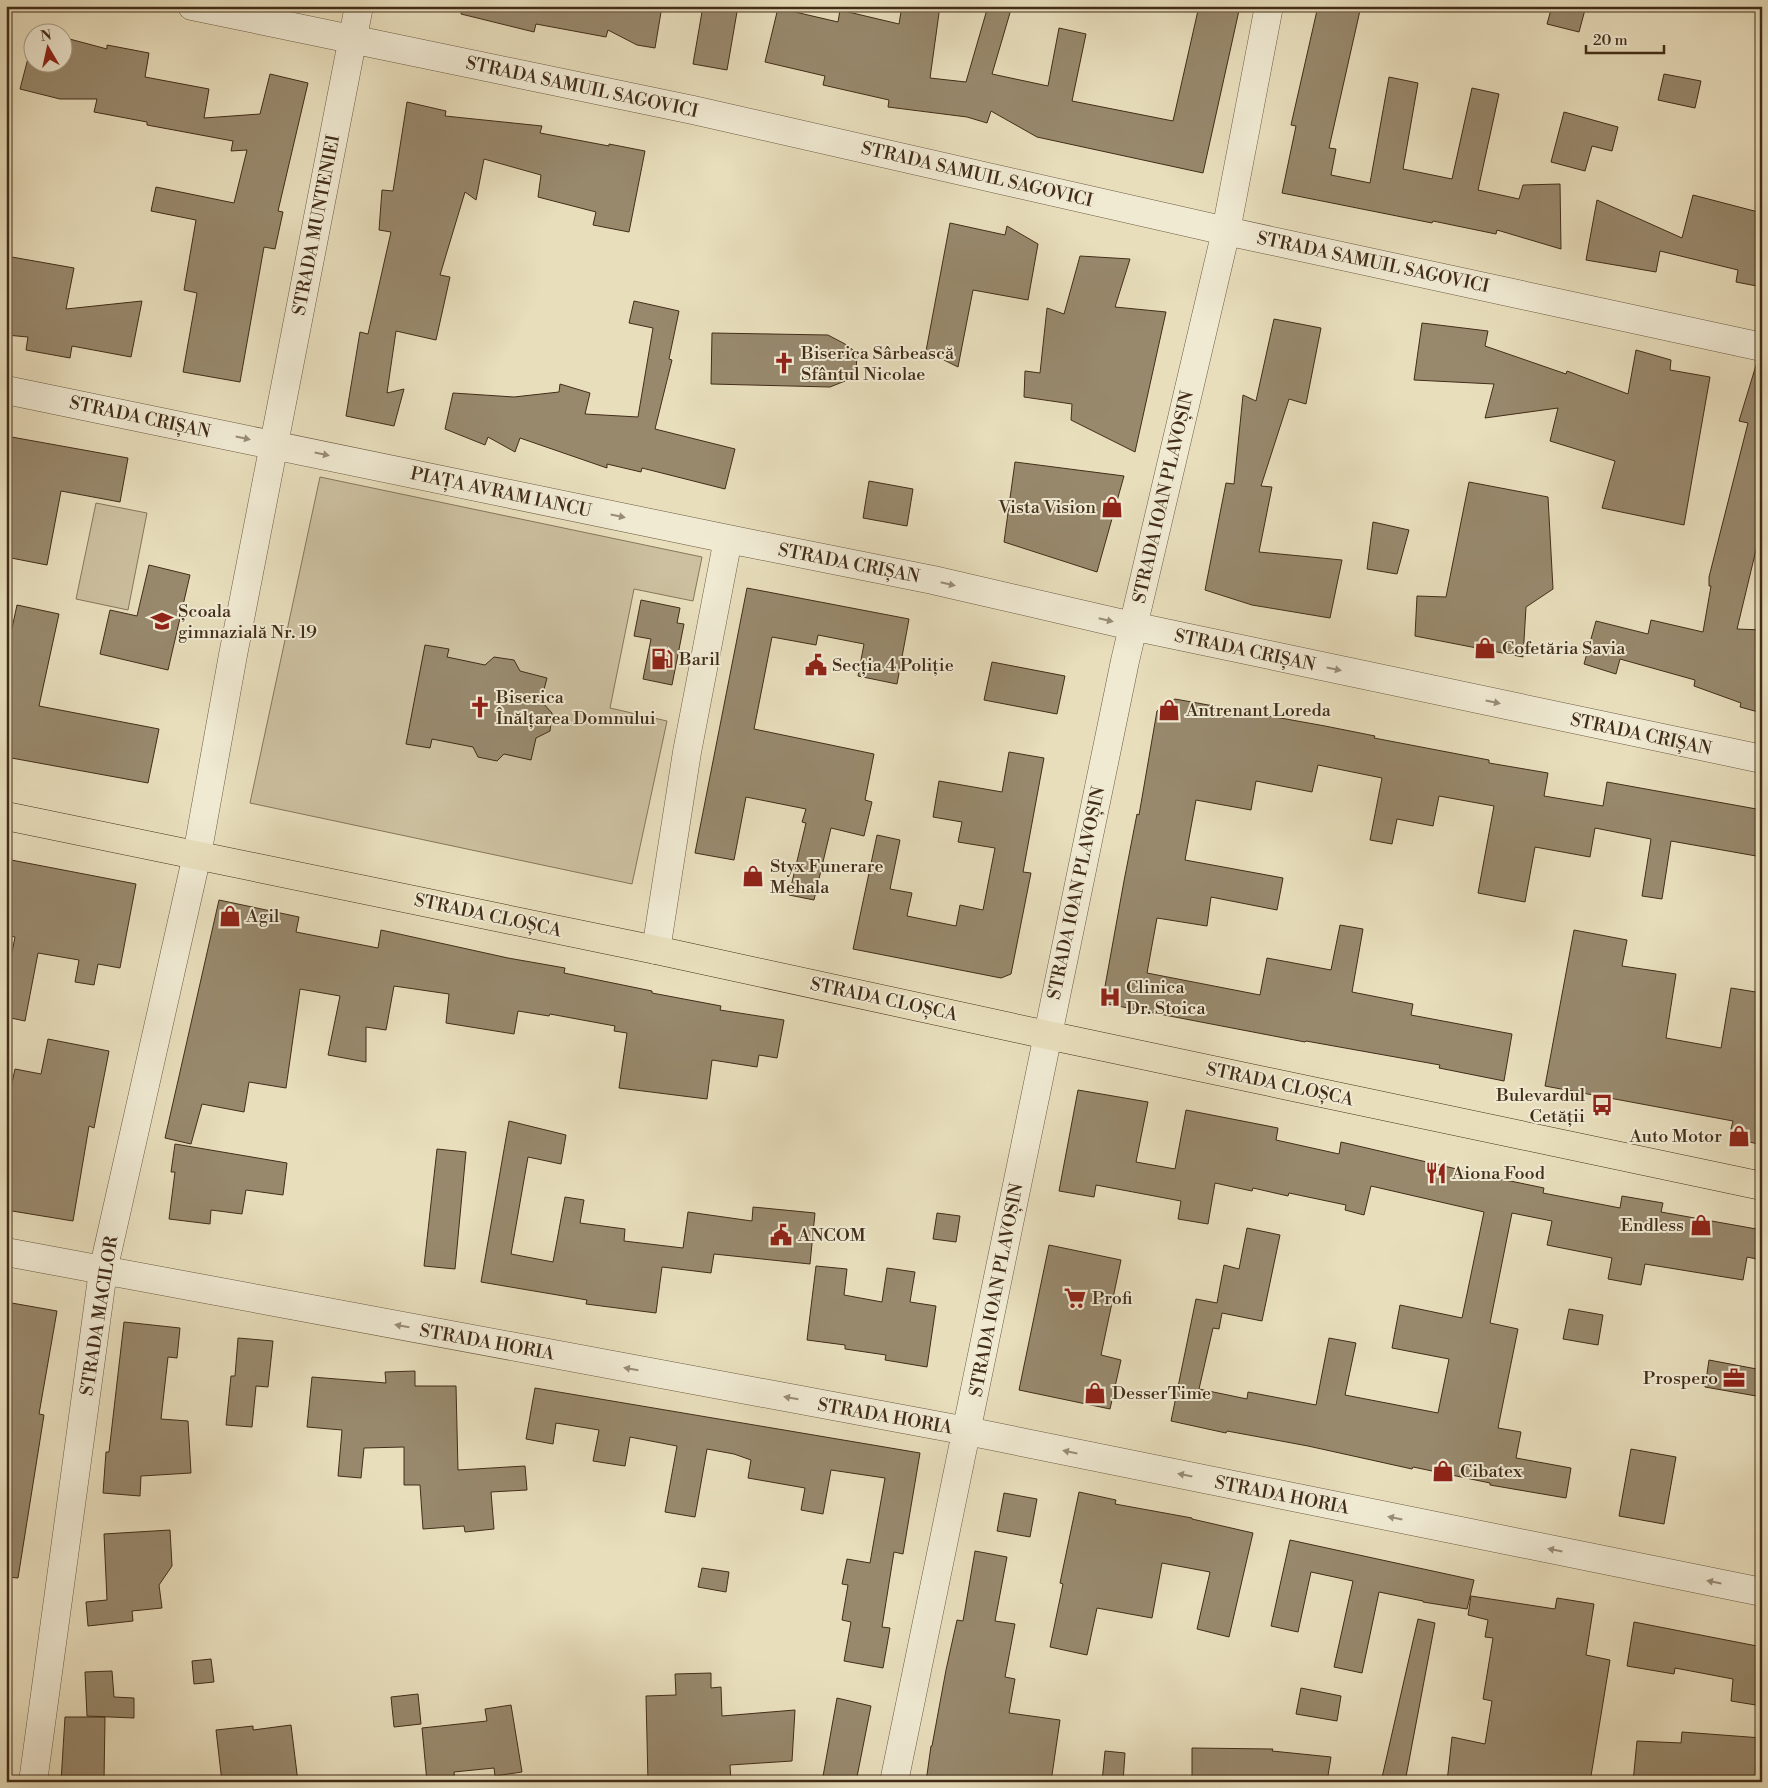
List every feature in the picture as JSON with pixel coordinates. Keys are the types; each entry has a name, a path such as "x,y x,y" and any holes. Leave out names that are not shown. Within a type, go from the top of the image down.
{"main road":[{"name":"STRADA CLOȘCA","path":"6,816 656,950 1047,1035 1762,1186"}],"street":[{"name":"STRADA SAMUIL SAGOVICI","path":"192,6 693,110 1226,231 1762,347"},
{"name":"STRADA MUNTENIEI","path":"274,445 359,6"},
{"name":"STRADA IOAN PLAVOȘIN","path":"894,1782 1132,626 1226,231 1270,6"},
{"name":"STRADA CRIȘAN","path":"6,390 274,445"},
{"name":"PIAȚA AVRAM IANCU","path":"274,445 728,540"},
{"path":"197,856 274,445"},
{"name":"STRADA CRIȘAN","path":"728,540 934,580 1132,626 1762,759"},
{"path":"656,950 687,752 728,540"},
{"name":"STRADA MACILOR","path":"33,1782 103,1271 197,856"},
{"name":"STRADA HORIA","path":"6,1252 967,1431 1762,1592"}],"shaded area":[{"path":"320,477 702,557 693,601 634,589 610,708 667,721 632,884 250,803"},
{"path":"96,503 147,513 128,610 76,599"}],"building":[{"path":"462,6 662,6 655,48 637,45 608,30 606,37 536,24 534,32 461,14"},
{"path":"703,6 738,6 727,70 693,64"},
{"path":"902,6 940,6 930,78 966,82 988,6 1012,6 992,74 1048,86 1059,28 1086,34 1072,101 1173,121 1199,6 1240,6 1203,173 1037,137 991,111 987,123 967,117 888,107 889,100 823,85 825,76 765,62 778,8 838,22 840,10 899,24"},
{"path":"1318,6 1361,6 1329,148 1336,149 1331,175 1370,183 1389,77 1418,83 1403,169 1452,179 1472,88 1499,94 1478,190 1519,199 1523,185 1560,184 1561,249 1497,230 1496,234 1433,221 1432,223 1282,193 1296,126 1291,125"},
{"path":"1552,6 1586,6 1579,32 1547,24"},
{"path":"72,40 107,49 107,45 149,53 145,77 209,89 204,118 260,114 270,74 308,83 278,211 283,212 275,249 264,247 240,382 183,372 197,293 184,290 196,220 151,211 156,187 234,203 247,150 231,151 233,141 147,125 147,122 94,112 97,99 60,99 20,89 24,72 72,72"},
{"path":"1664,74 1701,81 1695,108 1658,100"},
{"path":"407,102 446,111 445,116 542,126 540,133 645,151 629,232 593,225 596,212 538,197 541,175 484,159 476,200 465,192 440,275 450,277 436,340 396,331 387,393 404,389 394,426 346,416 360,332 368,334 391,232 379,230 382,190 393,191"},
{"path":"1564,112 1618,127 1612,151 1592,146 1585,171 1551,162"},
{"path":"1693,195 1762,213 1762,287 1736,282 1738,270 1660,251 1656,272 1586,260 1597,200 1682,238"},
{"path":"950,223 1005,235 1007,226 1038,244 1028,300 973,290 958,367 926,351"},
{"path":"6,256 74,268 66,309 142,301 131,357 72,346 70,358 26,350 28,337 6,335"},
{"path":"1080,256 1130,259 1115,307 1166,312 1135,452 1071,420 1072,404 1024,397 1025,371 1040,373 1047,308 1064,314"},
{"path":"634,301 679,311 669,359 672,360 655,429 735,449 725,489 642,468 641,472 607,464 607,468 520,438 515,452 488,437 485,445 445,429 453,393 514,397 559,392 560,384 590,393 585,414 638,417 653,328 629,323"},
{"path":"1274,319 1321,328 1306,404 1289,399 1261,486 1272,487 1259,552 1342,560 1330,618 1252,605 1205,590 1226,483 1234,484 1243,395 1256,401"},
{"path":"1422,323 1488,331 1485,346 1566,374 1567,371 1628,394 1636,350 1671,360 1670,370 1710,377 1684,525 1602,508 1615,461 1550,441 1558,408 1485,418 1494,384 1414,380"},
{"name":"Biserica Sârbească Sfântul Nicolae","path":"712,333 828,335 857,353 856,373 845,381 830,387 711,384"},
{"path":"1757,362 1762,362 1762,525 1737,629 1762,630 1762,713 1740,707 1741,703 1694,686 1695,680 1620,659 1616,674 1584,664 1596,621 1648,634 1651,620 1703,632 1711,586 1709,586 1709,577 1748,423 1739,421"},
{"path":"6,436 128,458 120,502 61,491 47,565 6,557 6,498 10,476 6,475"},
{"path":"1015,462 1124,476 1097,572 1004,542"},
{"path":"869,481 913,489 907,526 863,518"},
{"path":"1469,482 1548,497 1553,589 1526,607 1523,657 1415,636 1417,596 1446,597"},
{"path":"1373,522 1409,530 1397,574 1367,569"},
{"path":"149,565 190,575 168,670 100,654 110,610 137,616"},
{"path":"747,588 909,619 897,684 858,676 864,644 818,635 816,645 772,637 754,729 874,754 865,800 872,802 864,836 831,828 814,900 789,895 806,823 802,822 806,809 746,797 734,860 695,853"},
{"name":"Baril","path":"641,600 680,608 677,623 684,624 672,685 643,679 651,639 634,636"},
{"path":"17,605 59,614 39,706 159,729 148,783 6,757 6,656"},
{"name":"Biserica Înălțarea Domnului","path":"425,645 449,649 447,657 485,665 494,657 514,660 520,671 547,678 541,701 552,713 550,731 536,738 531,760 504,754 497,761 478,757 473,747 432,739 430,748 406,744"},
{"path":"992,662 1065,676 1057,714 984,700"},
{"path":"1175,699 1325,726 1375,736 1374,738 1489,760 1489,763 1548,773 1544,796 1603,806 1607,782 1762,810 1762,857 1671,841 1662,899 1642,896 1651,839 1595,828 1590,857 1535,847 1525,902 1478,893 1494,806 1439,796 1433,826 1397,819 1392,844 1370,840 1382,778 1318,765 1312,792 1256,781 1251,810 1196,800 1185,860 1283,878 1277,910 1211,897 1207,926 1157,918 1147,973 1260,995 1267,958 1331,970 1340,925 1363,929 1352,992 1413,1004 1411,1015 1512,1034 1504,1081 1439,1068 1440,1065 1305,1042 1102,1003 1137,814 1139,815 1157,711"},
{"path":"1009,752 1044,758 1023,872 1031,873 1011,974 1001,978 853,949 877,835 900,840 890,889 912,893 907,916 956,926 960,905 983,910 995,848 958,842 962,822 933,817 939,781 1002,792"},
{"path":"6,859 136,884 120,968 98,964 94,985 75,982 79,960 38,953 25,1021 6,1017 6,982 15,937 6,935"},
{"path":"219,900 299,917 296,932 378,948 381,930 508,958 565,968 564,973 721,1006 720,1010 784,1020 777,1058 759,1055 757,1067 712,1060 707,1099 619,1088 627,1033 614,1031 615,1026 550,1014 549,1016 518,1011 514,1034 446,1023 449,994 394,986 386,1030 366,1027 366,1062 328,1055 340,996 300,989 286,1088 249,1082 244,1112 202,1104 191,1144 165,1138"},
{"path":"1574,930 1627,940 1622,966 1676,974 1666,1038 1721,1048 1731,988 1762,993 1762,1145 1729,1137 1733,1121 1545,1086"},
{"path":"48,1039 109,1051 94,1128 89,1126 73,1221 6,1210 6,1110 15,1069 41,1074"},
{"path":"1078,1090 1148,1102 1136,1162 1175,1169 1186,1110 1278,1128 1276,1140 1339,1154 1341,1142 1544,1188 1543,1193 1620,1208 1622,1196 1663,1203 1661,1212 1762,1230 1762,1260 1747,1257 1743,1280 1645,1264 1641,1285 1608,1279 1612,1258 1547,1245 1552,1221 1512,1213 1490,1323 1518,1329 1498,1428 1521,1432 1516,1458 1571,1468 1566,1498 1490,1485 1490,1483 1413,1467 1412,1469 1308,1446 1227,1431 1226,1433 1171,1421 1196,1299 1217,1303 1224,1265 1239,1269 1247,1228 1280,1235 1262,1321 1222,1313 1219,1329 1213,1328 1199,1389 1247,1399 1248,1392 1316,1405 1329,1338 1356,1343 1345,1395 1438,1413 1449,1359 1392,1348 1400,1305 1462,1318 1484,1212 1371,1186 1364,1215 1345,1210 1346,1205 1289,1193 1288,1196 1253,1188 1252,1191 1215,1183 1208,1224 1178,1219 1181,1201 1096,1185 1094,1197 1059,1191"},
{"path":"509,1121 566,1135 561,1164 528,1157 511,1254 553,1262 565,1197 584,1200 580,1223 625,1229 624,1241 683,1248 688,1212 752,1221 753,1207 815,1213 810,1264 714,1254 711,1273 662,1267 656,1313 586,1304 587,1300 481,1282"},
{"path":"175,1144 287,1163 283,1195 246,1190 242,1214 211,1210 210,1224 169,1219 175,1172 171,1172"},
{"path":"437,1149 466,1152 455,1269 424,1266"},
{"path":"937,1213 960,1216 956,1242 933,1239"},
{"path":"1049,1245 1121,1260 1101,1355 1121,1360 1110,1409 1019,1390"},
{"path":"816,1266 847,1269 844,1295 882,1302 887,1268 915,1272 910,1302 936,1306 927,1367 885,1360 886,1355 845,1349 845,1345 807,1340"},
{"path":"6,1302 57,1311 39,1414 44,1415 18,1578 6,1577"},
{"path":"1569,1309 1603,1315 1598,1345 1563,1339"},
{"path":"124,1322 180,1328 177,1358 168,1357 161,1419 188,1421 191,1473 141,1476 140,1496 103,1493 106,1452 109,1452"},
{"path":"238,1338 273,1341 268,1387 256,1386 252,1427 226,1425 231,1376 235,1376"},
{"name":"Prospero","path":"1709,1360 1762,1370 1762,1397 1705,1387"},
{"path":"415,1371 415,1386 456,1386 458,1470 525,1466 527,1490 491,1492 494,1529 465,1532 464,1526 423,1529 420,1485 404,1485 404,1447 364,1448 361,1478 338,1476 342,1430 307,1427 312,1377 386,1383 385,1372"},
{"path":"535,1388 920,1453 903,1554 894,1552 882,1627 890,1628 883,1668 844,1661 851,1622 842,1620 848,1585 842,1584 847,1559 870,1563 885,1478 831,1470 823,1514 801,1510 805,1488 748,1478 751,1460 734,1454 707,1449 695,1517 665,1512 677,1446 630,1437 625,1466 593,1461 599,1430 556,1423 553,1444 526,1439"},
{"path":"1631,1449 1676,1457 1664,1524 1619,1516"},
{"path":"1079,1492 1116,1500 1115,1504 1192,1518 1253,1533 1229,1637 1197,1629 1210,1572 1162,1563 1152,1618 1097,1608 1087,1655 1050,1647 1063,1584 1060,1583"},
{"path":"1004,1493 1037,1499 1030,1537 997,1531"},
{"path":"170,1530 172,1566 159,1585 162,1608 132,1611 133,1621 88,1626 86,1602 107,1600 104,1534"},
{"path":"1290,1540 1474,1580 1467,1609 1379,1592 1362,1673 1334,1667 1353,1581 1311,1572 1298,1632 1271,1626"},
{"path":"975,1551 1007,1557 995,1621 1015,1624 1005,1677 1015,1679 1009,1713 1060,1720 1051,1782 926,1782 946,1670 957,1620 963,1621"},
{"path":"702,1568 729,1572 726,1592 698,1587"},
{"path":"1471,1596 1555,1609 1557,1598 1594,1604 1586,1655 1610,1660 1590,1782 1447,1782 1452,1737 1485,1744 1492,1701 1483,1699 1493,1638 1485,1637 1488,1620 1468,1615"},
{"path":"1418,1619 1435,1623 1405,1782 1381,1782"},
{"path":"1634,1622 1762,1647 1762,1706 1731,1701 1733,1679 1675,1668 1674,1674 1627,1666"},
{"path":"211,1659 214,1682 194,1684 192,1661"},
{"path":"112,1671 114,1697 134,1698 134,1718 87,1716 85,1672"},
{"path":"711,1673 711,1688 721,1687 722,1716 795,1710 792,1761 730,1765 731,1782 648,1782 646,1696 676,1695 675,1674"},
{"path":"1301,1688 1341,1696 1337,1721 1296,1714"},
{"path":"418,1694 421,1724 394,1727 391,1697"},
{"path":"837,1698 871,1706 856,1782 822,1782"},
{"path":"511,1705 522,1772 495,1776 494,1768 454,1772 455,1782 427,1782 422,1728 487,1721 485,1709"},
{"path":"65,1717 105,1717 104,1782 61,1782"},
{"path":"291,1725 298,1782 222,1782 216,1730 253,1726 253,1730"},
{"path":"1682,1732 1762,1738 1759,1782 1633,1782 1637,1741 1681,1743"},
{"path":"1192,1748 1273,1749 1272,1751 1331,1757 1327,1782 1192,1782"},
{"path":"1105,1751 1125,1753 1123,1782 1102,1782"}],"place":[{"name":"Biserica Sârbească Sfântul Nicolae","path":"784,363"},
{"name":"Vista Vision","path":"1112,507"},
{"name":"Școala gimnazială Nr. 19","path":"162,621"},
{"name":"Cofetăria Savia","path":"1485,648"},
{"name":"Baril","path":"662,659"},
{"name":"Secția 4 Poliție","path":"816,665"},
{"name":"Biserica Înălțarea Domnului","path":"480,707"},
{"name":"Antrenant Loreda","path":"1169,710"},
{"name":"Styx Funerare Mehala","path":"753,876"},
{"name":"Agil","path":"230,916"},
{"name":"Clinica Dr. Stoica","path":"1110,997"},
{"name":"Bulevardul Cetății","path":"1602,1105"},
{"name":"Auto Motor","path":"1739,1136"},
{"name":"Aiona Food","path":"1436,1173"},
{"name":"Endless","path":"1701,1225"},
{"name":"ANCOM","path":"781,1235"},
{"name":"Profi","path":"1075,1298"},
{"name":"Prospero","path":"1734,1378"},
{"name":"DesserTime","path":"1095,1393"},
{"name":"Cibatex","path":"1443,1471"}]}
